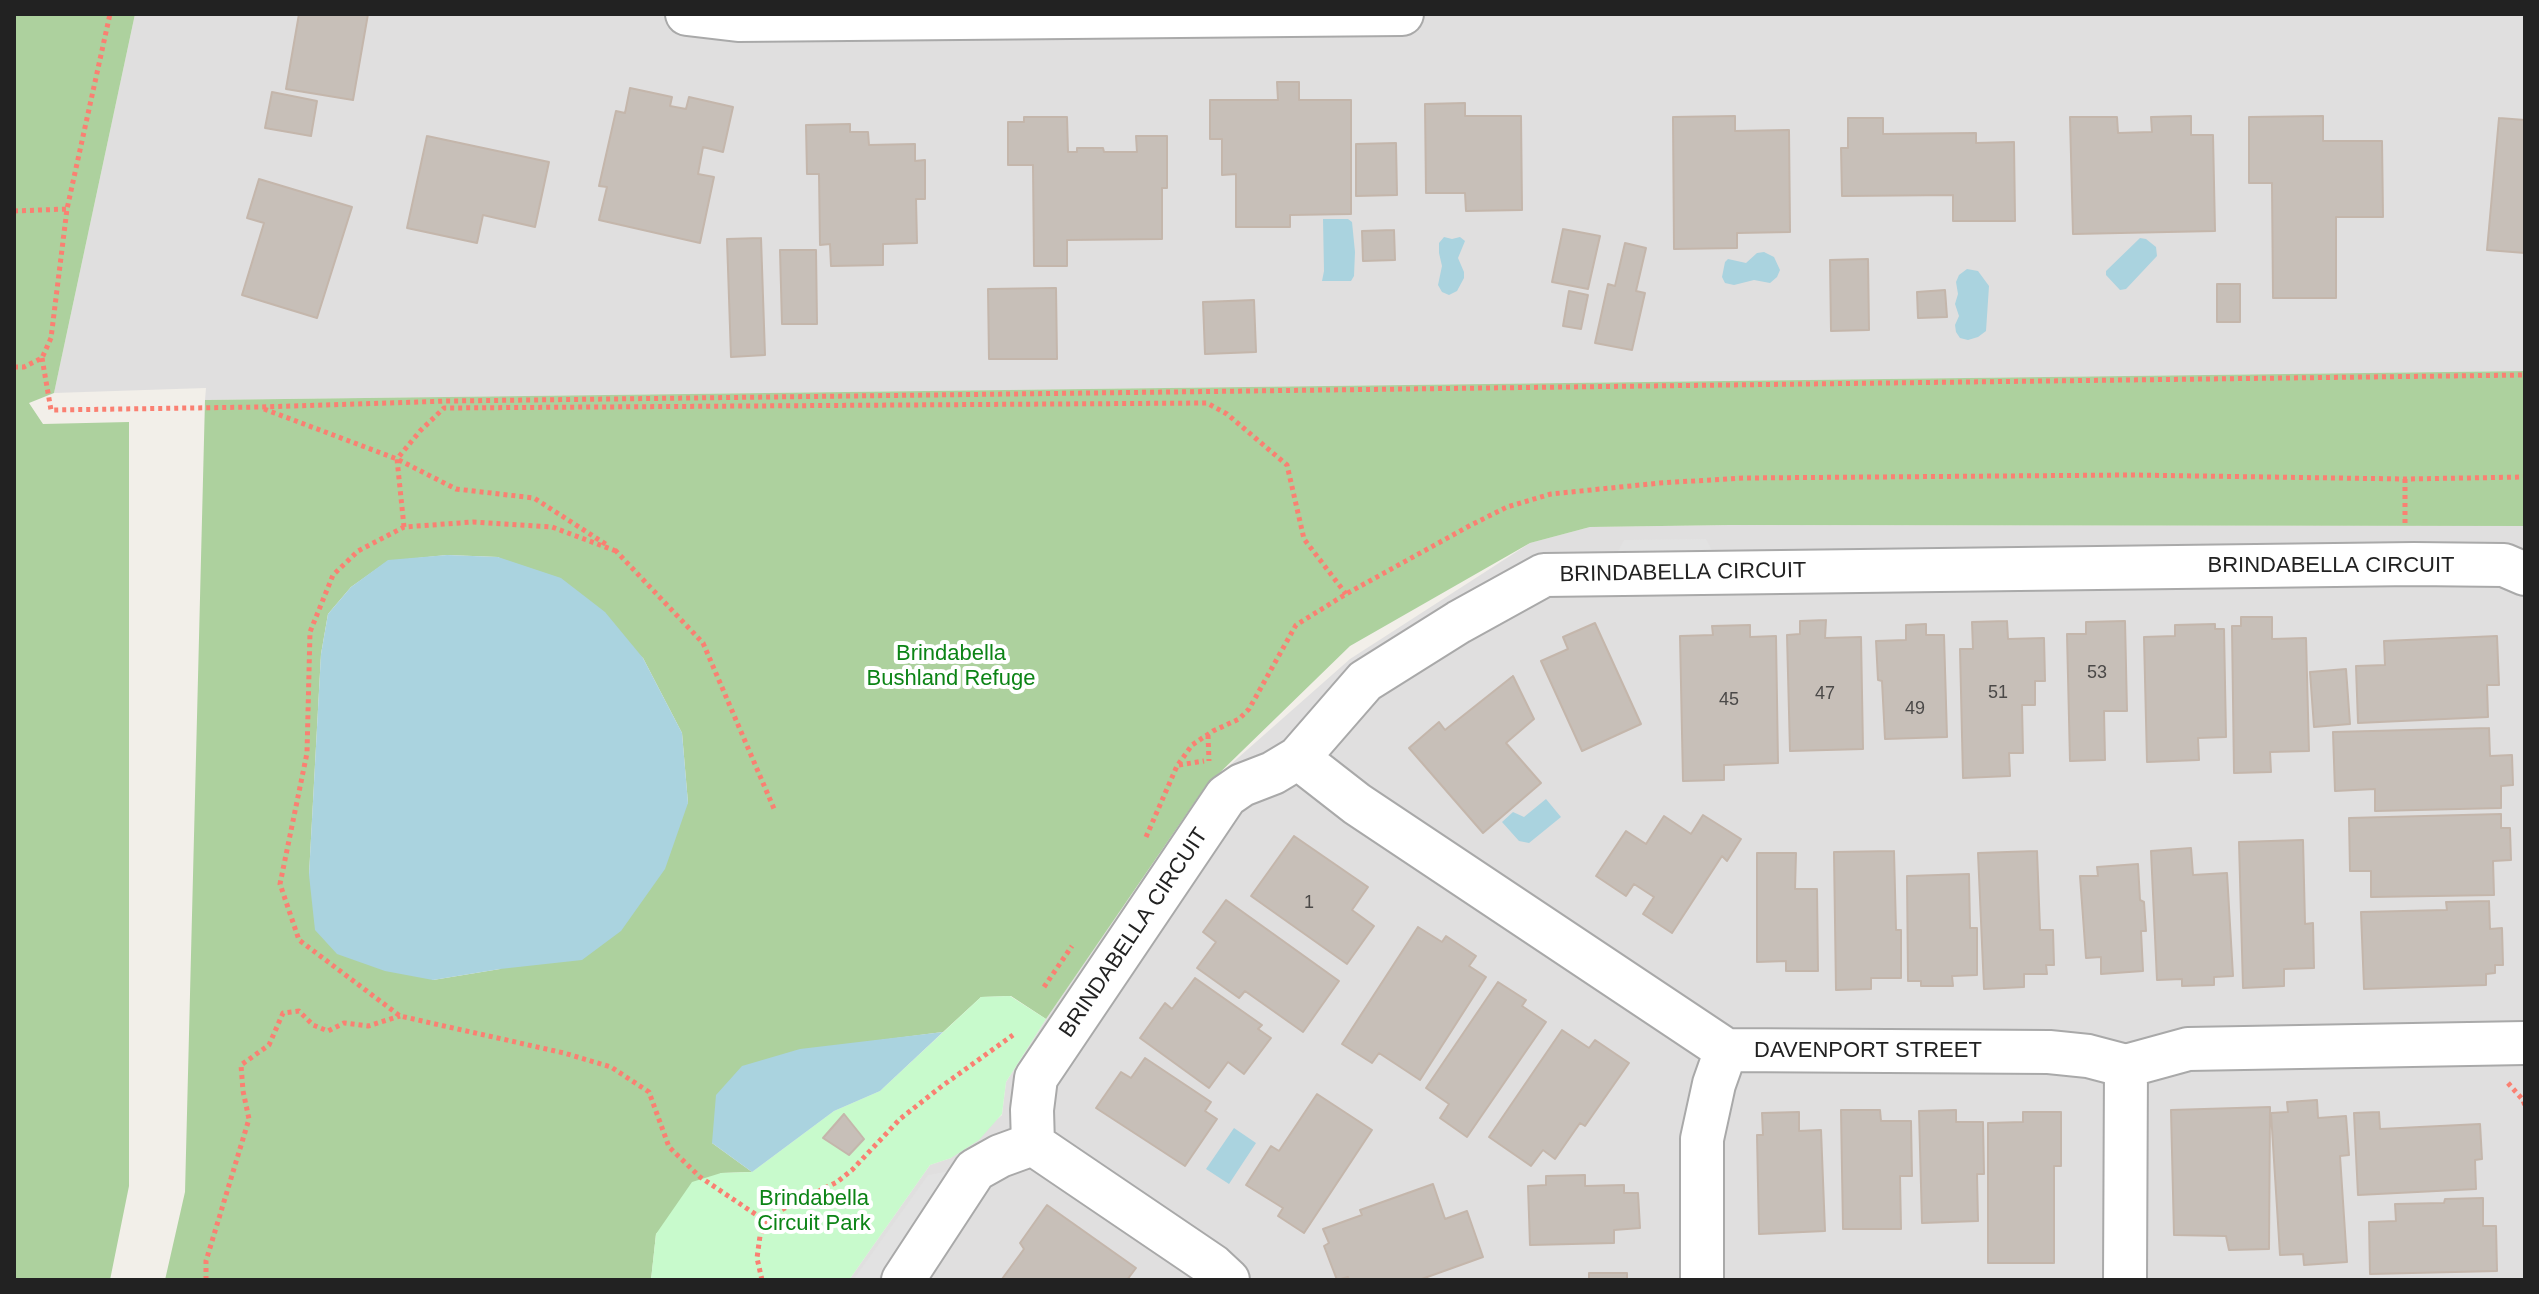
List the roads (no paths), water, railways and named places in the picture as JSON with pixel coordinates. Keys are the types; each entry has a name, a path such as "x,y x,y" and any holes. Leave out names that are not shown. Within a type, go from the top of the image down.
{"street":[{"path":"687,14 738,20 1402,14"},
{"name":"BRINDABELLA CIRCUIT","path":"1033,1144 1032,1110 1036,1078 1226,796 1298,758 1365,681 1459,622 1544,575 2405,564 2504,565 2525,574"},
{"name":"DAVENPORT STREET","path":"1298,758 1357,804 1726,1050 2049,1052 2088,1056 2126,1066 2188,1049 2525,1043"},
{"path":"1702,1280 1702,1139 1714,1084 1726,1050"},
{"path":"2125,1280 2126,1066"},
{"path":"903,1280 975,1170 1000,1156 1033,1144 1213,1266 1228,1280"}],"water":[{"path":"1323,219 1348,219 1352,222 1355,252 1351,281 1322,281"},
{"path":"1444,237 1460,237 1465,241 1458,258 1464,278 1457,291 1449,295 1442,292 1438,285 1442,266 1439,243"},
{"path":"2140,238 2156,247 2157,256 2126,289 2120,290 2106,271"},
{"path":"1764,252 1774,257 1780,270 1770,283 1754,280 1734,285 1725,283 1722,277 1728,259 1746,263 1757,253"},
{"path":"1967,269 1978,271 1989,286 1986,331 1968,340 1960,338 1955,325 1959,316 1955,304 1958,294 1956,282"},
{"path":"447,555 498,557 561,578 605,612 643,658 682,733 688,803 665,869 621,931 582,960 433,980 385,971 337,954 315,930 309,875 321,654 328,614 351,587 388,560"},
{"path":"1546,799 1561,817 1529,843 1519,841 1502,822 1513,812 1524,817"},
{"path":"943,1032 880,1091 834,1111 752,1172 712,1143 716,1095 742,1066 800,1049"},
{"path":"1234,1128 1256,1143 1229,1184 1206,1169"}],"park label":[{"name":"Brindabella Bushland Refuge","path":"951,666"},
{"name":"Brindabella Circuit Park","path":"814,1212"}]}
